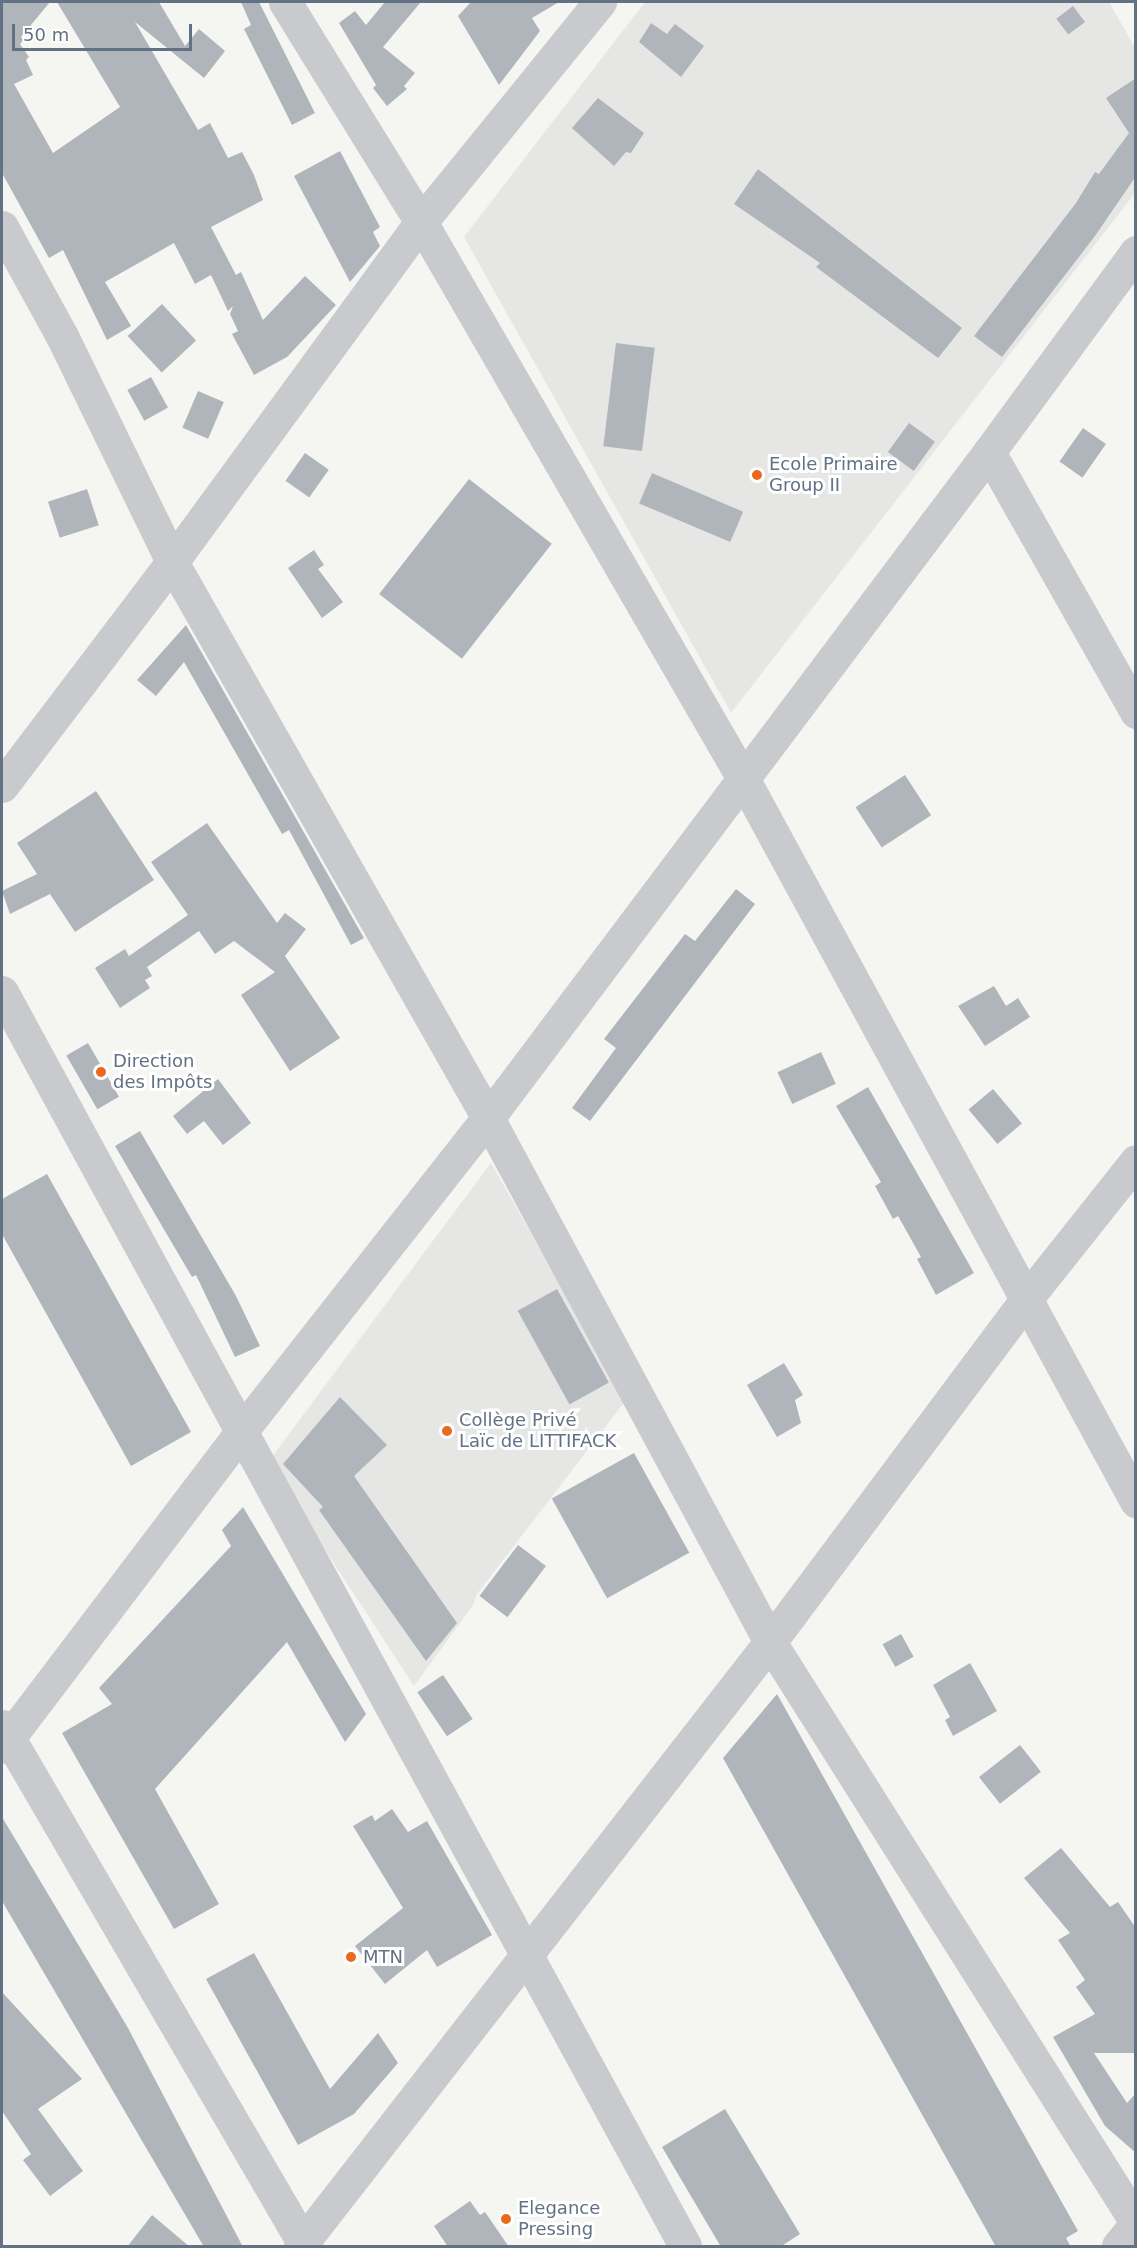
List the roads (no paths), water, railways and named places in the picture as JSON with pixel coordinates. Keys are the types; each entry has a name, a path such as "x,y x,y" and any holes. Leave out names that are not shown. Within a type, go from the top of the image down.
{"street":[{"path":"285,2 421,222 744,780 1136,1502"},
{"path":"2,786 172,562 421,222 600,2"},
{"path":"2,227 62,336 172,562 488,1118 770,1642 1136,2223 1118,2247"},
{"path":"1136,252 744,780 488,1118 4,1737 303,2245 770,1642 1027,1298 1136,1161"},
{"path":"989,452 1136,712"},
{"path":"2,992 243,1429 686,2247"}],"place":[{"name":"Ecole Primaire Group II","path":"757,475"},
{"name":"Direction des Impôts","path":"101,1072"},
{"name":"Collège Privé Laïc de LITTIFACK","path":"447,1431"},
{"name":"MTN","path":"351,1957"},
{"name":"Elegance Pressing","path":"506,2219"}]}
